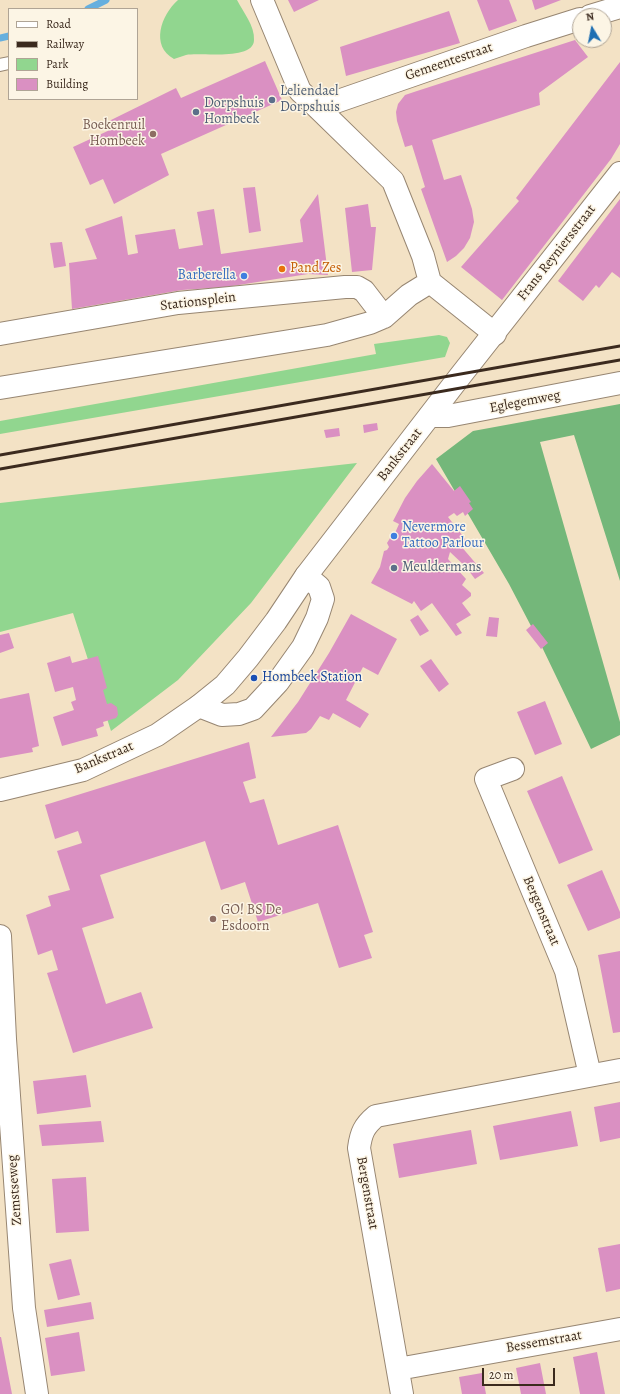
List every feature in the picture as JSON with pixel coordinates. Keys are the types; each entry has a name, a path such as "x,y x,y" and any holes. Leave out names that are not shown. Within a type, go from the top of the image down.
{"street":[{"path":"262,0 300,92 393,181 423,256 430,282 495,334"},
{"name":"Gemeentestraat","path":"318,108 518,38 572,21"},
{"name":"Frans Reyniersstraat","path":"495,334 620,173"},
{"path":"0,388 327,335 370,323 384,317 409,295 430,282"},
{"name":"Stationsplein","path":"0,334 178,303 345,287 357,287 364,291 384,317"},
{"name":"Bankstraat","path":"0,790 83,770 157,735 199,706 225,685 276,621 306,576 495,334"},
{"name":"Eglegemweg","path":"430,416 448,416 620,383"},
{"path":"199,706 222,715 239,714 253,709 278,682 303,647 317,618 323,599 319,587 306,576"},
{"name":"Bergenstraat","path":"513,769 486,779 566,971 590,1075"},
{"name":"Zemstseweg","path":"0,936 5,1039 24,1308 37,1394"},
{"name":"Bergenstraat","path":"402,1394 359,1148 361,1136 367,1124 376,1116 620,1070"},
{"name":"Bessemstraat","path":"398,1369 620,1329"}],"green space":[{"path":"178,0 237,0 253,30 254,40 252,47 245,51 236,53 193,54 174,59 162,46 160,39 163,22 172,6"},
{"path":"439,335 447,337 450,343 445,357 0,434 0,421 376,354 374,344"},
{"path":"620,404 620,581 574,435 540,442 620,722 620,735 591,749 542,647 509,584 436,459 473,431"},
{"path":"357,463 251,603 178,680 111,731 73,613 0,632 0,503"}],"building":[{"path":"288,0 319,0 294,12"},
{"path":"477,0 509,0 517,21 489,31"},
{"path":"532,0 561,0 535,10"},
{"path":"449,11 460,43 346,76 340,47"},
{"path":"572,41 572,48 581,48 588,57 539,93 540,105 432,140 444,180 461,175 472,209 474,222 470,238 464,248 447,262 421,189 425,187 412,145 405,147 397,121 396,112 398,104 405,95"},
{"name":"Boekenruil Hombeek","path":"265,61 282,100 161,154 169,175 114,204 103,179 90,185 73,147 112,129 109,121 176,88 181,98"},
{"path":"620,62 620,144 611,159 502,300 461,267 519,201 516,198"},
{"path":"255,187 261,231 249,233 243,188"},
{"path":"318,194 328,275 308,274 226,287 182,290 72,309 69,263 97,259 85,229 122,216 128,255 138,253 135,235 175,229 179,249 203,245 197,212 214,209 221,254 303,242 300,220"},
{"path":"620,199 620,278 612,272 599,288 596,285 583,301 558,281"},
{"path":"368,204 371,227 376,227 372,270 352,272 345,208"},
{"path":"62,242 66,266 54,268 50,243"},
{"path":"377,423 378,430 364,433 363,425"},
{"path":"339,428 340,436 326,438 324,430"},
{"path":"432,464 454,491 460,486 471,502 469,503 473,509 465,516 463,512 457,516 454,513 448,517 466,540 460,545 484,573 475,579 466,567 450,552 448,559 466,579 462,585 471,593 471,596 462,603 471,615 456,624 462,633 456,636 432,603 421,611 414,601 412,604 371,583 380,567 384,551 389,547 387,543 395,533 399,524 393,521 405,498"},
{"path":"351,614 397,639 378,675 363,667 346,700 369,714 360,728 333,713 329,720 320,716 311,729 306,733 271,737 298,702 329,653"},
{"path":"418,615 429,631 420,636 410,620"},
{"path":"489,617 499,618 497,637 486,636"},
{"path":"533,624 548,643 541,649 526,630"},
{"path":"9,633 14,648 0,653 0,635"},
{"path":"70,656 72,663 98,656 107,688 103,690 107,704 111,703 117,707 118,715 116,718 103,722 104,726 96,729 98,736 62,746 53,717 74,710 71,702 76,700 73,687 55,692 47,663"},
{"path":"431,659 449,684 439,692 420,666"},
{"path":"29,693 39,746 32,748 33,752 0,758 0,699"},
{"path":"545,701 562,744 535,755 517,712"},
{"path":"249,742 256,778 243,782 250,803 264,799 278,845 338,825 373,932 364,935 372,958 339,968 318,903 258,922 245,882 221,890 205,841 100,875 114,918 82,928 106,1004 141,992 153,1028 73,1053 47,973 58,970 52,950 38,955 26,915 51,906 48,896 70,890 57,851 82,843 78,831 55,839 45,805"},
{"path":"562,776 593,850 559,864 527,791"},
{"path":"602,870 620,912 620,918 588,931 567,885"},
{"path":"620,951 620,1032 613,1033 598,955"},
{"path":"86,1075 91,1107 37,1114 33,1081"},
{"path":"620,1102 620,1138 600,1142 594,1107"},
{"path":"571,1111 578,1146 500,1160 493,1126"},
{"path":"101,1121 104,1142 42,1146 39,1125"},
{"path":"471,1130 477,1164 399,1178 393,1144"},
{"path":"86,1177 89,1231 56,1233 52,1179"},
{"path":"620,1244 620,1289 606,1292 598,1248"},
{"path":"71,1259 80,1295 58,1300 49,1264"},
{"path":"91,1302 94,1319 47,1327 44,1310"},
{"path":"79,1332 85,1371 51,1376 45,1338"},
{"path":"1,1337 12,1394 0,1394"},
{"path":"597,1352 605,1394 580,1394 573,1357"},
{"path":"540,1363 546,1394 521,1394 516,1368"},
{"path":"482,1373 486,1394 462,1394 459,1377"}],"waterway":[{"path":"90,8 106,0"},
{"path":"0,38 8,36"}],"railway":[{"path":"0,455 620,346"},
{"path":"0,469 620,360"}],"place":[{"name":"Leliendael Dorpshuis","path":"272,100"},
{"name":"Dorpshuis Hombeek","path":"196,112"},
{"name":"Boekenruil Hombeek","path":"153,134"},
{"name":"Pand Zes","path":"282,269"},
{"name":"Barberella","path":"244,276"},
{"name":"Nevermore Tattoo Parlour","path":"394,536"},
{"name":"Meuldermans","path":"394,568"},
{"name":"Hombeek Station","path":"254,678"},
{"name":"GO! BS De Esdoorn","path":"213,919"}]}
